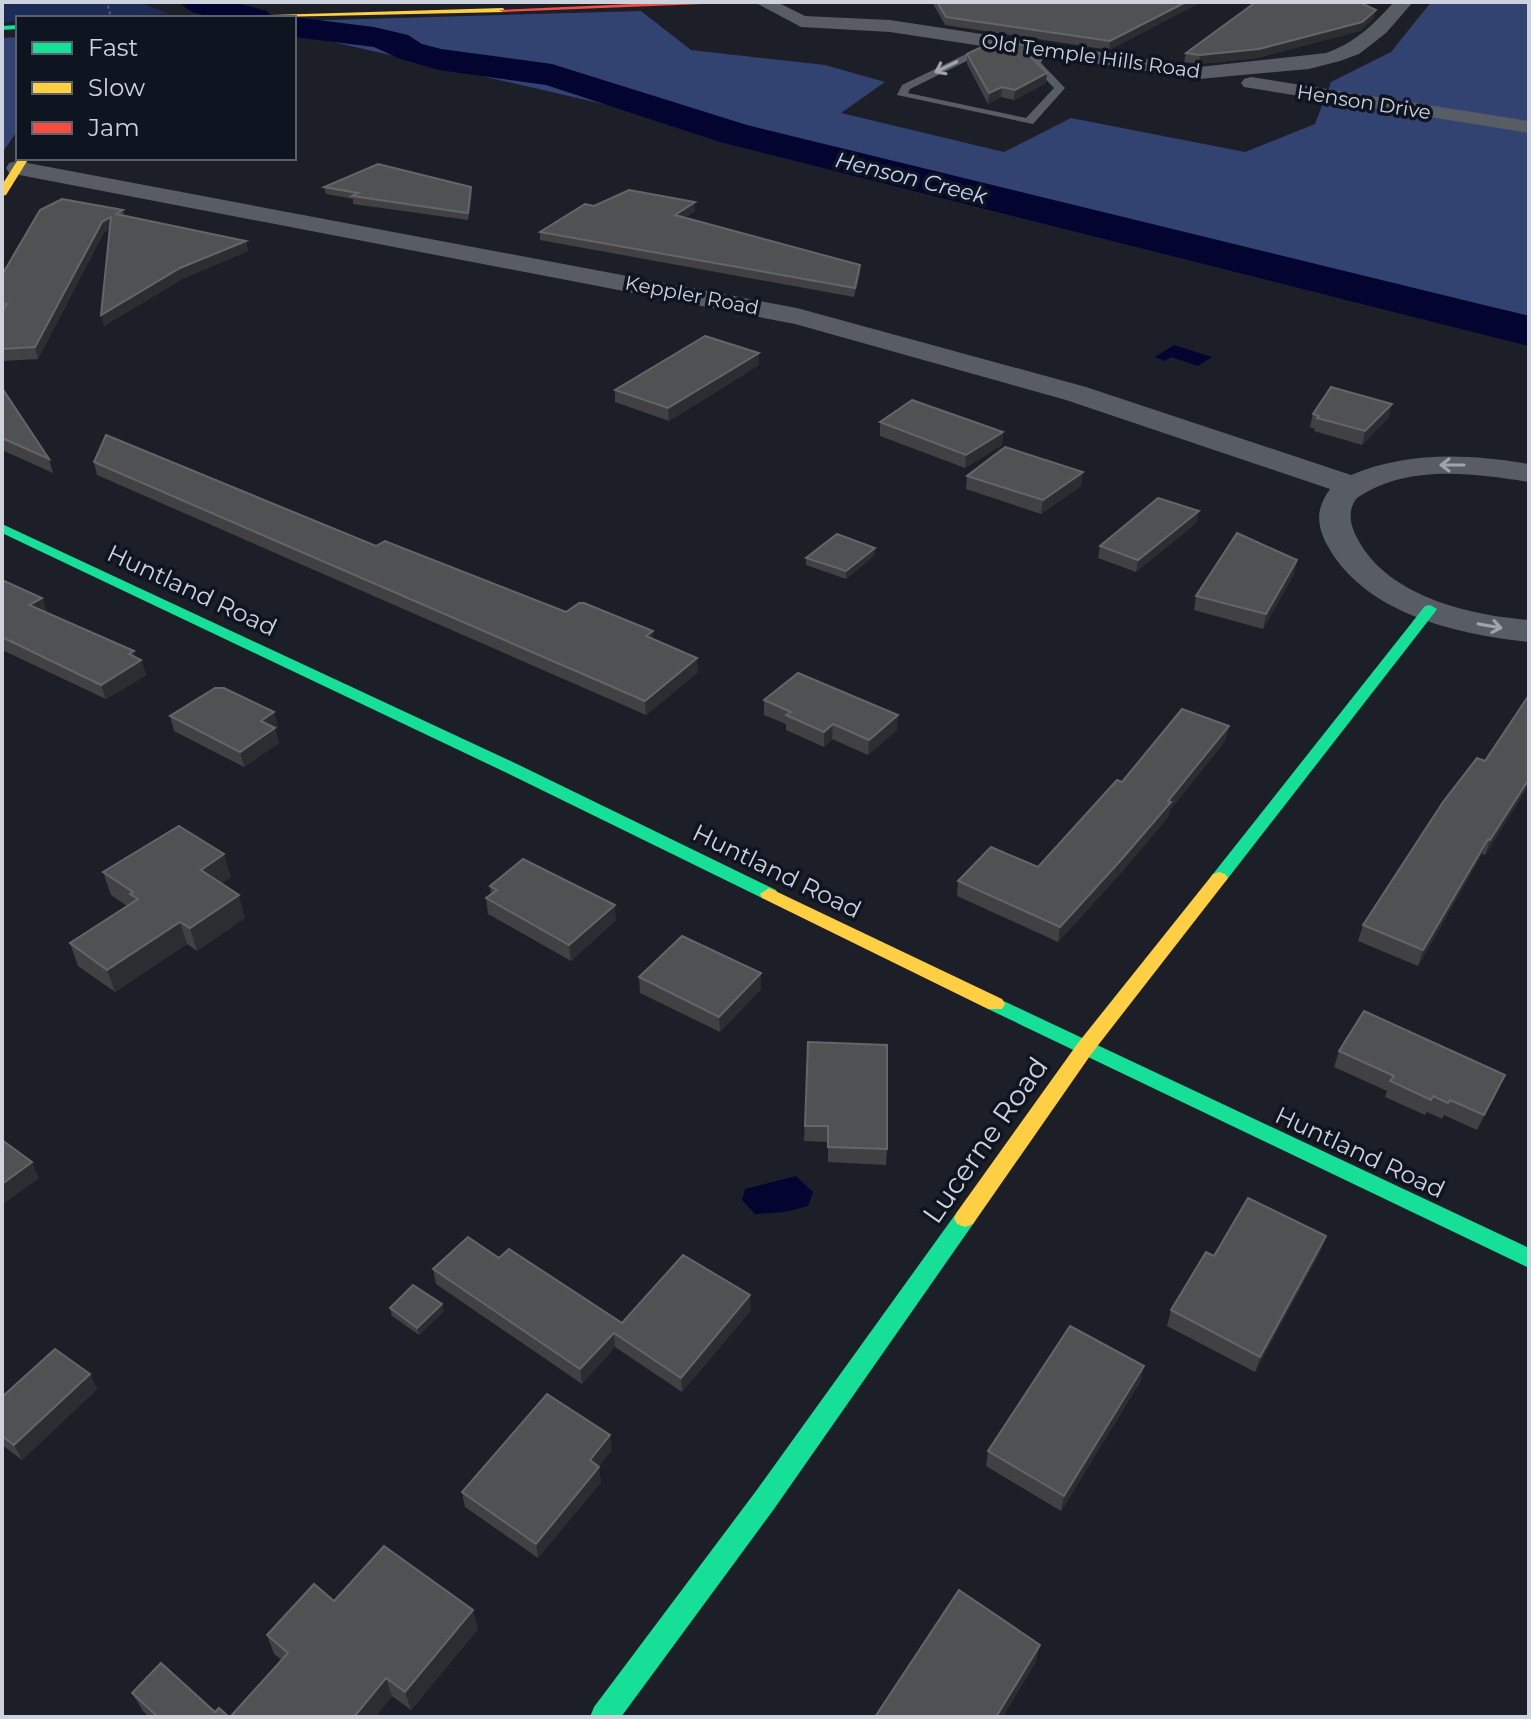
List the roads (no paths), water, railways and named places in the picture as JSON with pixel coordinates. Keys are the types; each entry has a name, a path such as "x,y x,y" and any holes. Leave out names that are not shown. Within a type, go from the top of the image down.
{"street":[{"path":"296,16 749,2"},
{"name":"Old Temple Hills Road","path":"763,2 805,22 880,25 1199,73 1309,63 1352,50 1379,29 1404,2"},
{"path":"1307,93 1352,50"},
{"name":"Henson Drive","path":"1199,73 1529,127"},
{"path":"2,193 20,163"},
{"name":"Keppler Road","path":"20,163 797,316 911,345 1149,418 1351,486"},
{"path":"1529,473 1493,466 1438,465 1390,472 1351,486 1335,504 1335,524 1342,546 1361,569 1391,591 1430,609 1472,622 1529,631"},
{"name":"Huntland Road","path":"2,528 513,769 1085,1048 1529,1259"},
{"name":"Lucerne Road","path":"604,1717 765,1500 1085,1048 1430,609"}],"lane":[{"path":"994,43 906,87 902,95 1029,122 1060,88 1036,64 1036,58 1042,51"}],"waterway":[{"name":"Henson Creek","path":"196,2 248,16"},
{"name":"Henson Creek","path":"296,27 374,37 439,59 552,75 734,134 1529,331"}]}
